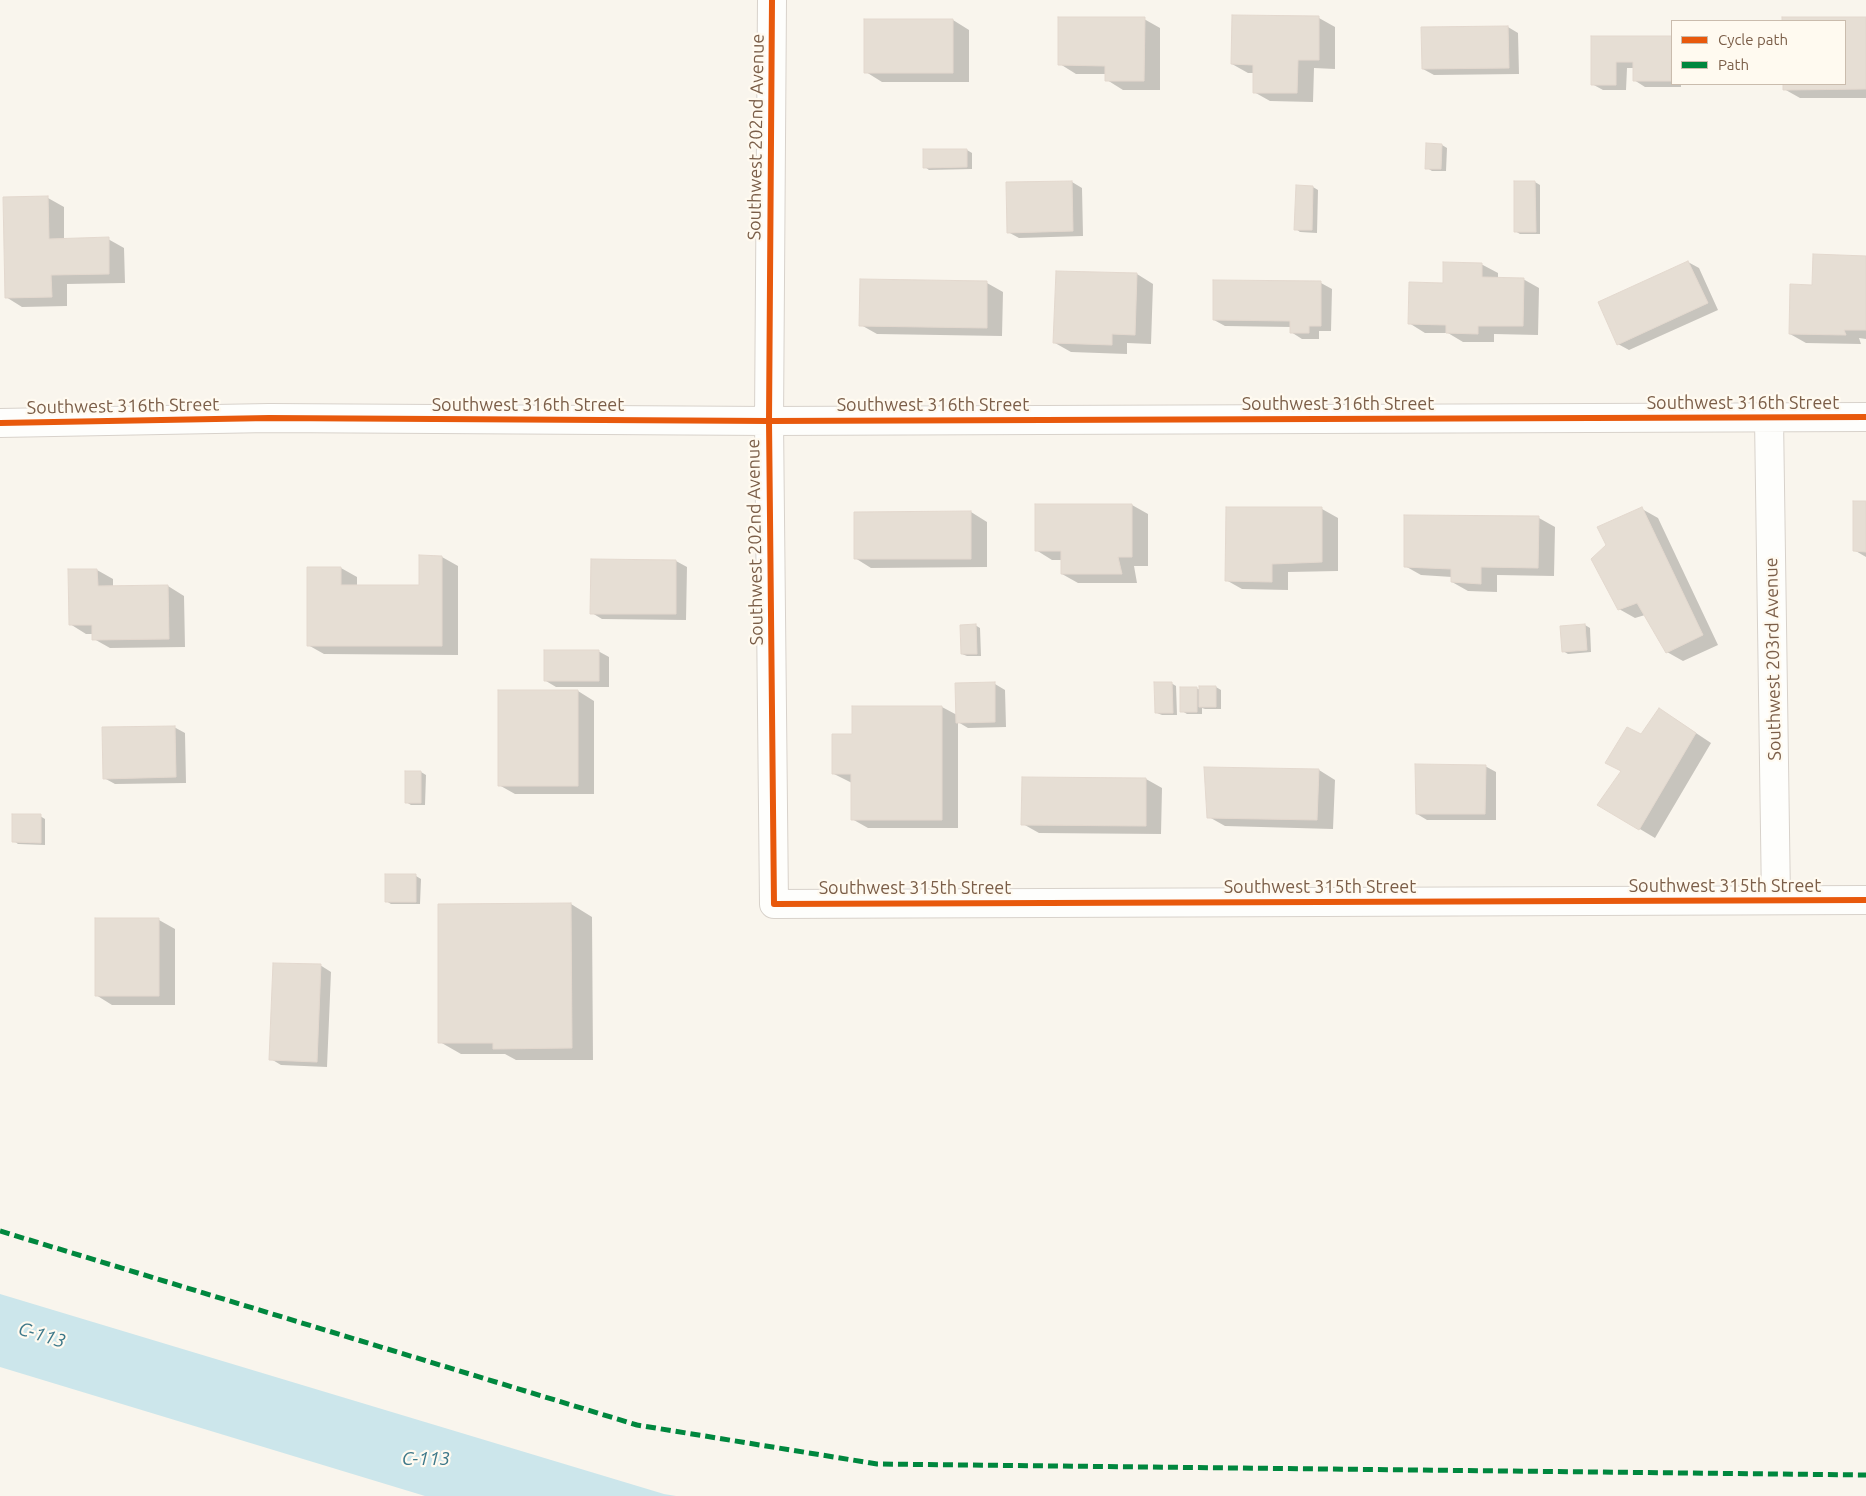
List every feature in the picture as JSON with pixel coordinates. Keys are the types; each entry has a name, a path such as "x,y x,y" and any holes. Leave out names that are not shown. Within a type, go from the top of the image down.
{"street":[{"name":"Southwest 202nd Avenue","path":"772,0 769,421 774,904"},
{"name":"Southwest 316th Street","path":"0,423 270,418 769,421 1866,418"},
{"name":"Southwest 203rd Avenue","path":"1770,418 1776,900"},
{"name":"Southwest 315th Street","path":"774,904 1866,900"}],"water":[{"name":"C-113","path":"0,1294 664,1494 676,1496 425,1496 0,1367"}],"building":[{"path":"1232,15 1319,16 1319,60 1298,60 1297,93 1253,93 1253,65 1231,64"},
{"path":"1058,17 1145,17 1144,81 1105,81 1105,66 1058,65"},
{"path":"1782,17 1866,17 1866,89 1783,90 1783,85 1846,85 1846,20 1782,20"},
{"path":"864,19 953,19 953,73 864,73"},
{"path":"1508,26 1509,68 1422,69 1421,27"},
{"path":"1591,36 1671,36 1671,81 1633,81 1633,62 1616,62 1616,85 1591,85"},
{"path":"1426,143 1442,144 1441,169 1425,169"},
{"path":"923,149 967,149 967,167 923,168"},
{"path":"1072,181 1073,231 1007,233 1006,182"},
{"path":"1514,181 1535,181 1536,232 1514,232"},
{"path":"1296,185 1313,186 1312,230 1294,230"},
{"path":"48,196 49,239 109,237 109,274 51,275 52,297 5,298 3,197"},
{"path":"1813,254 1866,256 1866,330 1844,330 1846,335 1789,334 1790,284 1812,285"},
{"path":"1688,261 1708,303 1617,345 1598,302"},
{"path":"1443,262 1482,263 1482,277 1524,278 1523,326 1478,326 1478,334 1446,333 1446,325 1408,324 1409,282 1443,283"},
{"path":"1056,271 1137,273 1135,335 1112,334 1112,345 1053,343"},
{"path":"860,279 987,281 987,328 859,326"},
{"path":"1213,280 1321,281 1321,326 1309,326 1309,333 1290,333 1290,321 1213,320"},
{"path":"1853,501 1866,501 1866,552 1853,551"},
{"path":"1035,504 1132,504 1132,557 1118,557 1122,574 1061,574 1061,551 1035,551"},
{"path":"1226,507 1322,507 1322,562 1272,564 1272,582 1225,581"},
{"path":"1642,507 1703,635 1666,653 1637,603 1618,610 1591,559 1606,545 1597,527"},
{"path":"971,511 971,559 854,559 854,512"},
{"path":"1404,515 1539,516 1538,568 1481,567 1481,584 1451,582 1451,569 1404,567"},
{"path":"419,555 442,556 442,646 307,646 307,567 341,567 341,585 419,585"},
{"path":"591,559 676,560 676,614 590,614"},
{"path":"68,569 97,569 98,586 168,585 169,639 92,640 92,625 69,625"},
{"path":"976,624 977,654 961,654 960,625"},
{"path":"1585,624 1587,650 1562,652 1560,626"},
{"path":"544,650 599,650 599,681 544,681"},
{"path":"995,682 995,722 956,723 955,683"},
{"path":"1154,682 1172,682 1173,713 1155,713"},
{"path":"1199,686 1216,686 1216,707 1199,707"},
{"path":"1180,687 1197,687 1197,712 1180,712"},
{"path":"498,690 578,690 578,786 498,786"},
{"path":"852,706 942,706 942,820 851,820 851,774 832,774 832,734 852,734"},
{"path":"1659,708 1696,733 1639,830 1597,805 1621,771 1605,763 1627,727 1641,734"},
{"path":"175,726 176,777 103,779 102,727"},
{"path":"1415,764 1486,765 1485,814 1416,814"},
{"path":"1204,767 1319,769 1317,820 1207,818"},
{"path":"405,771 421,771 421,803 405,803"},
{"path":"1022,777 1146,778 1146,826 1021,825"},
{"path":"12,814 41,814 41,843 12,842"},
{"path":"385,874 416,874 416,902 385,902"},
{"path":"571,903 572,1048 493,1049 493,1043 438,1043 438,904"},
{"path":"95,918 159,918 159,996 95,996"},
{"path":"273,963 321,964 317,1062 269,1060"}],"marked path":[{"path":"0,1231 637,1425 877,1464 1866,1475"}],"cycle path":[{"path":"772,0 769,421 774,904 1866,900"},
{"path":"0,423 269,418 769,421 1866,417"}]}
